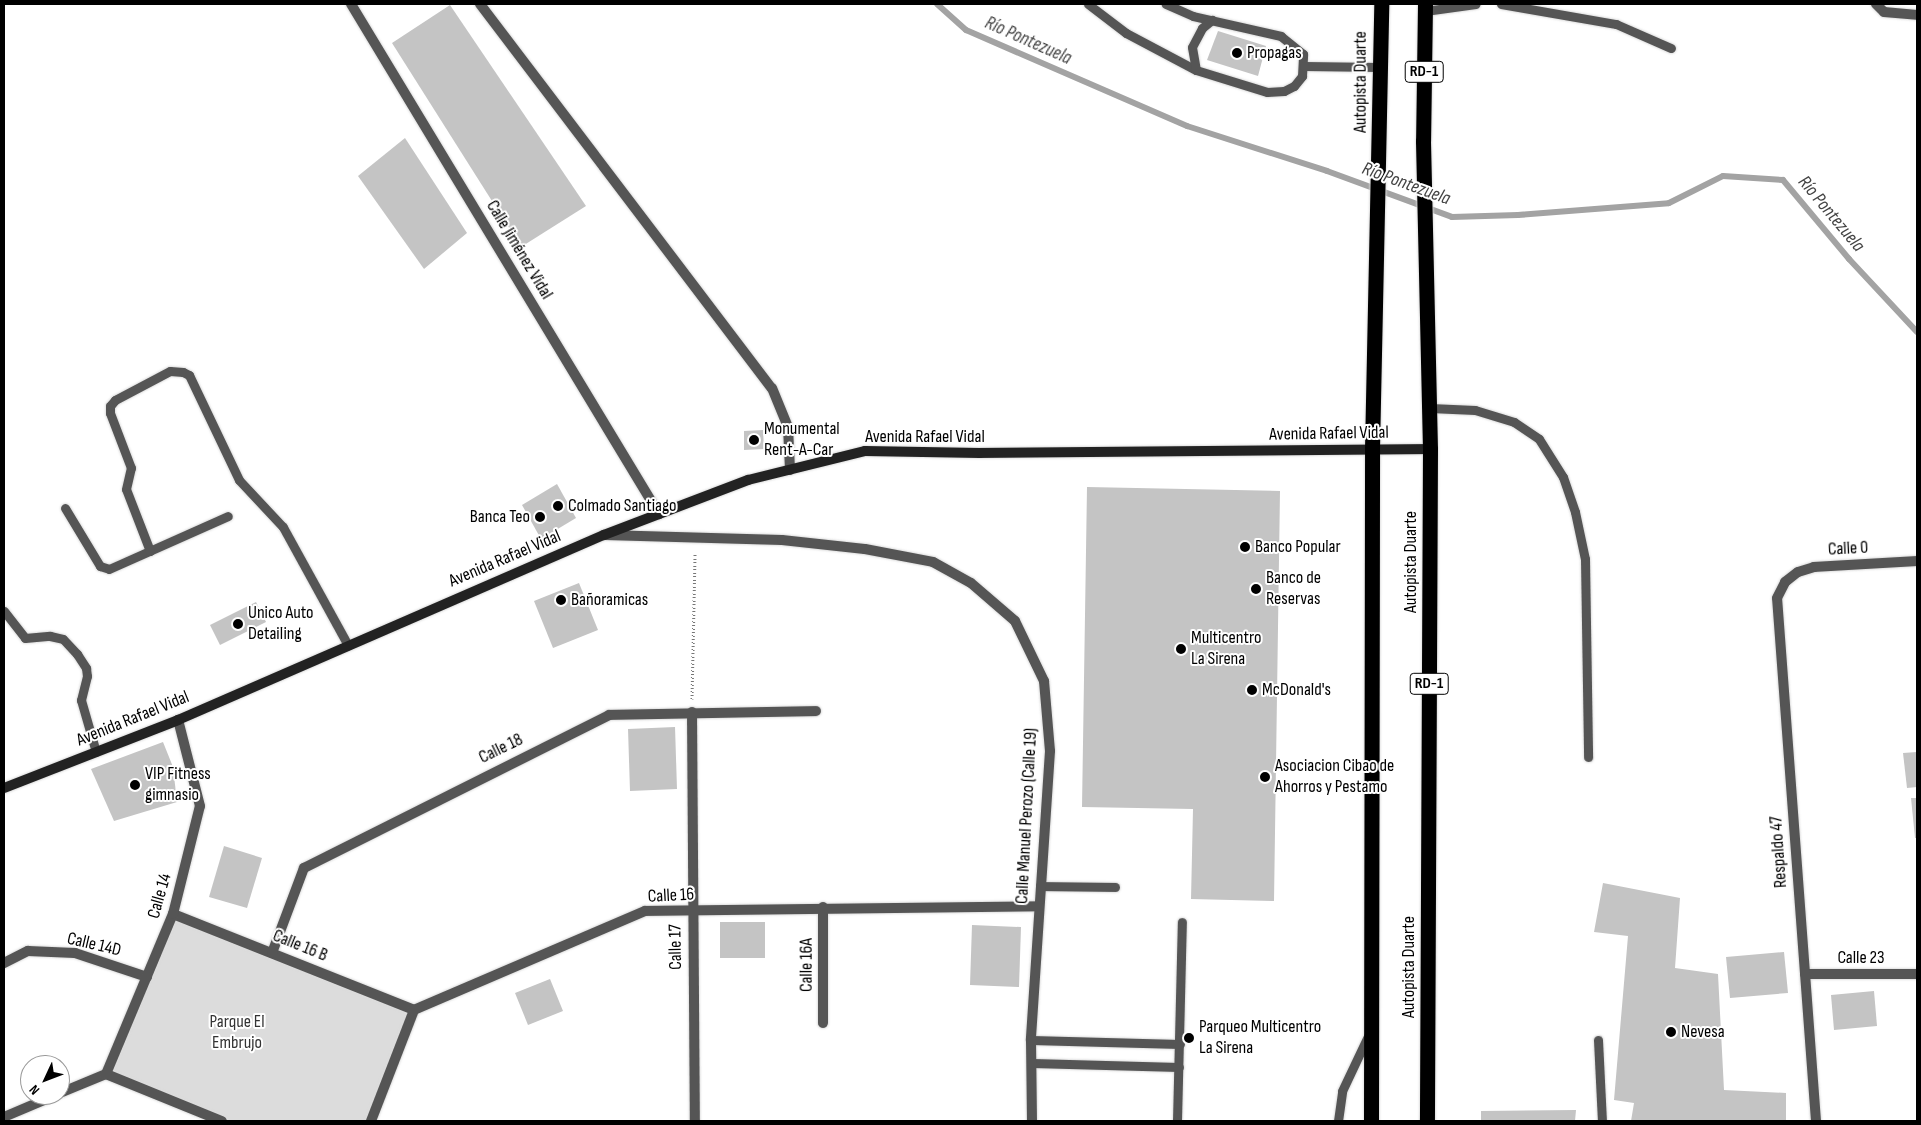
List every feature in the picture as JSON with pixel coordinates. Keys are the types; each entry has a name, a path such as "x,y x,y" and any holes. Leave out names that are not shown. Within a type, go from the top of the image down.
{"highway":[{"name":"Autopista Duarte","path":"1371,1121 1372,449 1380,131 1379,67 1381,4"},
{"name":"Autopista Duarte","path":"1426,6 1423,140 1430,408 1427,1121"}],"main road":[{"name":"Avenida Rafael Vidal","path":"4,788 178,720 604,535 748,480 865,451 990,453 1430,449"}],"street":[{"name":"Calle Jiménez Vidal","path":"351,4 659,514"},
{"path":"480,4 772,388 788,427 790,470"},
{"path":"1876,4 1884,12 1917,15"},
{"name":"Calle Manuel Perozo (Calle 19)","path":"604,535 782,540 865,549 933,562 971,583 1015,621 1044,681 1050,752 1040,886 1032,1040 1032,1121"},
{"name":"Calle 0","path":"1786,582 1798,572 1814,567 1917,561"},
{"name":"Respaldo 47","path":"1786,582 1778,598 1777,615 1816,1121"},
{"name":"Calle 18","path":"272,953 304,868 609,715 816,711"},
{"name":"Calle 17","path":"692,712 695,1121"},
{"name":"Calle 14","path":"106,1074 173,914 200,806 178,720"},
{"name":"Calle 16","path":"414,1010 645,911 823,906 1039,906"},
{"name":"Calle 16A","path":"823,906 823,1023"},
{"name":"Calle 16 B","path":"173,914 414,1010"},
{"name":"Calle 14D","path":"4,963 28,951 75,953 147,977"},
{"name":"Calle 23","path":"1805,974 1917,974"},
{"path":"371,1121 414,1010"},
{"path":"70,1089 106,1074 222,1121"},
{"path":"4,1117 32,1105"}],"lane":[{"path":"1088,4 1126,33 1196,70 1267,92 1294,86 1302,76 1304,66 1303,54 1281,36 1212,20 1166,4"},
{"path":"1426,6 1476,4"},
{"path":"1501,4 1616,24 1671,48"},
{"path":"1196,70 1192,47 1202,28 1212,20"},
{"path":"1304,66 1379,67"},
{"path":"150,551 126,489 131,468 110,413 110,406 115,400 170,371 183,372 189,374 239,480 283,527 348,645"},
{"path":"1430,408 1475,410 1514,422 1539,439 1563,477 1575,512 1586,559 1588,756"},
{"path":"65,508 100,566 109,569 228,516"},
{"path":"4,610 25,638 50,636 63,639 77,654 86,668 87,676 81,700 96,752"},
{"path":"1040,886 1115,887"},
{"path":"1177,1121 1182,922"},
{"path":"1338,1121 1342,1091 1371,1029"},
{"path":"1032,1040 1180,1044"},
{"path":"1598,1040 1602,1121"},
{"path":"1032,1063 1179,1067"}],"path":[{"path":"692,712 696,538"}],"green space":[{"name":"Parque El Embrujo","path":"173,914 414,1010 370,1121 220,1121 106,1074"}],"building":[{"path":"450,5 586,206 521,247 392,43"},
{"name":"Propagas","path":"1218,31 1266,46 1258,76 1207,60"},
{"path":"405,138 467,233 424,269 358,176"},
{"name":"Monumental Rent-A-Car","path":"763,430 764,449 744,450 744,431"},
{"path":"557,484 576,518 541,539 522,505"},
{"name":"Multicentro La Sirena","path":"1087,487 1280,491 1274,901 1191,899 1193,809 1082,807"},
{"path":"579,583 598,630 553,648 534,601"},
{"name":"Unico Auto Detailing","path":"256,602 266,622 220,645 210,625"},
{"path":"675,727 677,789 630,791 628,729"},
{"path":"163,742 173,767 177,802 114,821 91,769"},
{"path":"1917,752 1917,787 1907,788 1903,753"},
{"path":"1911,798 1917,798 1917,838 1915,838"},
{"path":"224,846 262,858 247,908 209,897"},
{"name":"Nevesa","path":"1603,883 1680,898 1675,968 1718,974 1724,1090 1786,1093 1786,1121 1631,1121 1634,1103 1614,1100 1628,936 1594,932"},
{"path":"720,922 765,922 765,958 720,958"},
{"path":"972,925 1021,927 1019,987 970,985"},
{"path":"1784,952 1788,993 1730,998 1726,957"},
{"path":"550,979 563,1011 528,1025 515,993"},
{"path":"1874,991 1877,1026 1834,1030 1831,995"},
{"path":"1576,1110 1575,1121 1481,1121 1481,1111"}],"waterway":[{"name":"Río Pontezuela","path":"937,4 966,30 1187,126 1327,171 1452,217 1518,215 1669,203 1723,176 1783,180 1849,259 1917,332"}],"place":[{"name":"Propagas","path":"1237,53"},
{"name":"Monumental Rent-A-Car","path":"754,440"},
{"name":"Colmado Santiago","path":"558,506"},
{"name":"Banca Teo","path":"540,517"},
{"name":"Banco Popular","path":"1245,547"},
{"name":"Banco de Reservas","path":"1256,589"},
{"name":"Bañoramicas","path":"561,600"},
{"name":"Unico Auto Detailing","path":"238,624"},
{"name":"Multicentro La Sirena","path":"1181,649"},
{"name":"McDonald's","path":"1252,690"},
{"name":"Asociacion Cibao de Ahorros y Pestamo","path":"1265,777"},
{"name":"VIP Fitness gimnasio","path":"135,785"},
{"name":"Nevesa","path":"1671,1032"},
{"name":"Parqueo Multicentro La Sirena","path":"1189,1038"}]}
